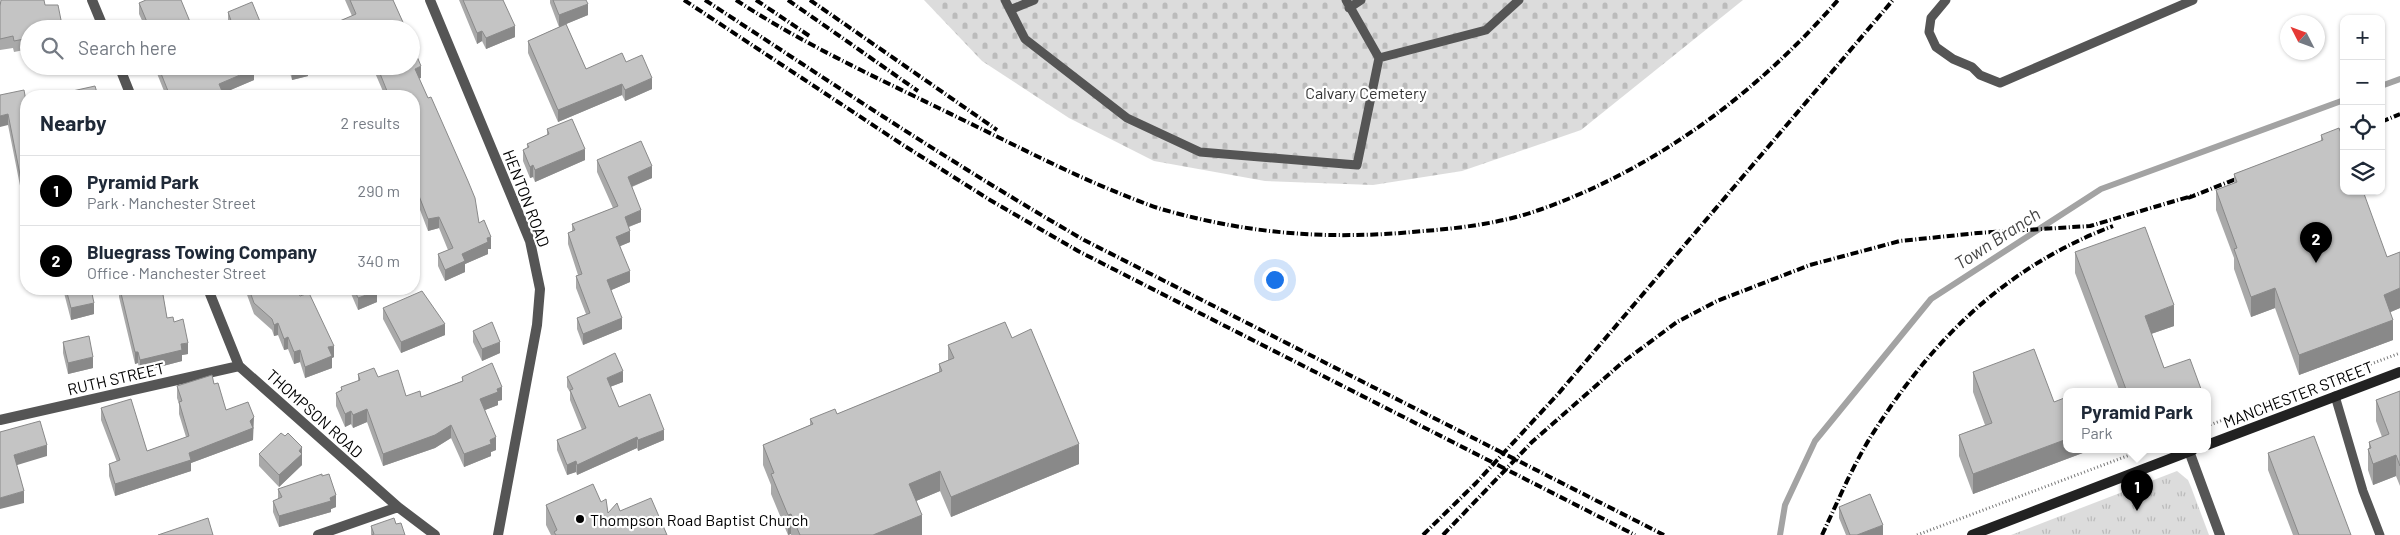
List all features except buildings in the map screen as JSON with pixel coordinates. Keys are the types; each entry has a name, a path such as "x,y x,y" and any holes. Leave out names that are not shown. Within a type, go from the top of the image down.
{"main road":[{"name":"MANCHESTER STREET","path":"2211,442 2400,372"},
{"path":"1972,535 2186,453"}],"street":[{"path":"92,0 100,20"},
{"name":"HENTON ROAD","path":"430,0 526,232 540,289 537,325 498,535"},
{"path":"123,75 129,90"},
{"name":"THOMPSON ROAD","path":"210,295 239,366 398,506 435,535"},
{"name":"RUTH STREET","path":"0,420 239,366"},
{"path":"2192,453 2220,535"},
{"path":"318,535 398,506"}],"lane":[{"path":"1005,0 1025,39 1127,118 1200,152 1357,165 1379,58 1348,4 1361,0"},
{"path":"1010,10 1034,0"},
{"path":"1379,58 1486,30 1520,0"},
{"path":"1946,0 1931,18 1929,32 1936,47 1953,59 1972,67 1980,75 2000,83 2193,0"},
{"path":"2335,396 2363,491 2380,535"}],"path":[{"path":"2211,424 2400,353"},
{"path":"1917,535 2135,453"}],"green space":[{"name":"Calvary Cemetery","path":"924,0 1743,0 1581,130 1462,171 1373,185 1265,181 1154,161 1069,118 982,61"},
{"path":"2177,471 2188,480 2209,535 2011,535"}],"waterway":[{"name":"Town Branch","path":"2385,85 2400,79"},
{"name":"Town Branch","path":"1780,535 1785,505 1815,441 1931,299 2101,189 2340,101"}],"railway":[{"path":"684,0 903,145 990,200 1078,251 1635,535"},
{"path":"705,0 940,153 1084,240 1664,535"},
{"path":"736,0 790,33 874,77 1060,167 1146,204 1227,225 1260,230 1324,235 1390,234 1482,224 1539,210 1582,193 1624,173 1664,150 1739,97 1807,34 1838,0"},
{"path":"756,0 811,37"},
{"path":"788,0 918,91"},
{"path":"810,0 997,130"},
{"path":"1423,535 1476,483 1558,394 1893,0"},
{"path":"2385,120 2400,114"},
{"path":"2188,198 2246,175"},
{"path":"1443,535 1532,442 1623,362 1677,322 1717,301 1810,265 1900,241 1978,233 2090,226 2195,195"},
{"path":"1822,535 1854,466 1877,427 1900,393 1951,333 1979,306 2009,282 2041,261 2076,242 2113,226"}],"place":[{"name":"Bluegrass Towing Company","path":"2316,263"},
{"name":"Pyramid Park","path":"2137,511"},
{"name":"Thompson Road Baptist Church","path":"580,519"}]}
